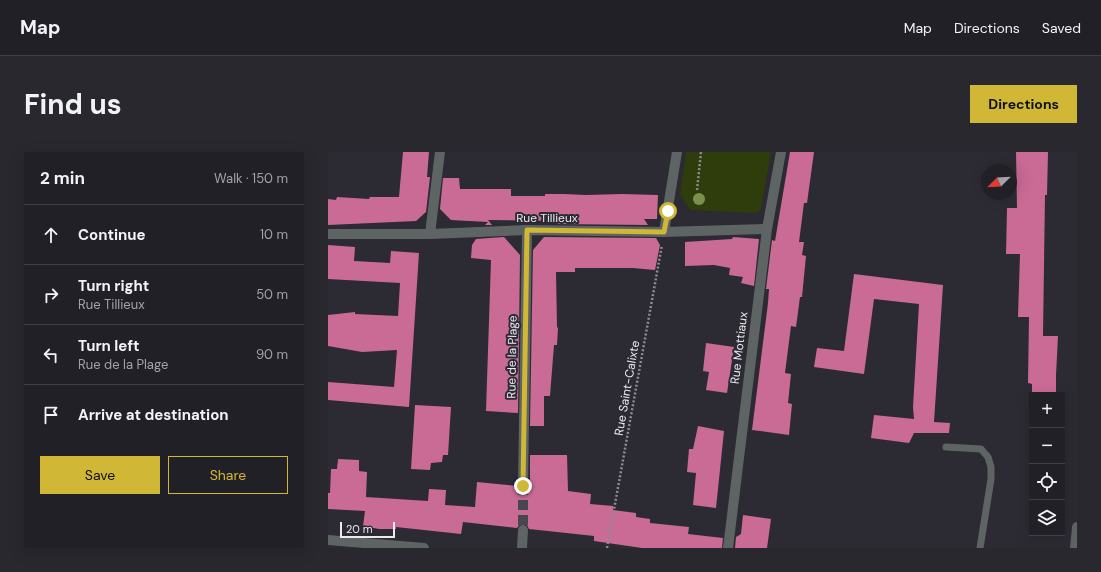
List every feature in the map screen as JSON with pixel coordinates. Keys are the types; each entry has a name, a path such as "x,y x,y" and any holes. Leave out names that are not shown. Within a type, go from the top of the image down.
{"street":[{"path":"430,234 440,152"},
{"path":"664,232 677,152"},
{"name":"Rue Mottiaux","path":"728,548 767,229 780,152"},
{"name":"Rue Tillieux","path":"328,234 430,234 527,230 664,232 767,229"},
{"name":"Rue de la Plage","path":"523,486 527,230"},
{"path":"1075,548 1077,527"},
{"path":"522,548 523,530"},
{"path":"328,540 424,548"}],"lane":[{"path":"946,447 981,449 988,457 991,467 991,479 980,548"}],"path":[{"path":"697,190 701,152"},
{"name":"Rue Saint-Calixte","path":"607,548 664,232"}],"green space":[{"path":"686,152 771,152 761,209 757,213 690,210 680,194"}],"building":[{"path":"403,152 429,152 427,177 430,177 426,212 416,221 328,225 328,199 336,200 337,197 369,199 370,197 399,197"},
{"path":"790,152 814,152 807,203 804,203 799,242 804,242 802,255 806,256 802,297 800,297 796,327 791,326 785,373 791,374 788,403 792,404 789,435 752,430 768,303 769,289 766,289 772,240 775,241"},
{"path":"1016,152 1048,152 1047,195 1045,195 1043,336 1058,336 1056,392 1032,392 1032,384 1028,383 1029,317 1018,317 1020,254 1006,254 1007,208 1017,208"},
{"path":"443,178 459,178 460,189 511,189 511,196 545,196 545,194 658,195 657,219 644,219 648,225 555,224 557,221 488,220 492,225 485,225 488,222 451,220 440,209"},
{"path":"504,237 520,255 518,413 486,411 491,260 471,258 472,245 476,239"},
{"path":"544,237 656,238 660,245 655,270 633,268 575,268 575,272 556,272 558,328 557,345 554,345 550,396 544,396 544,426 530,426 533,250"},
{"path":"733,237 759,239 754,286 741,283 743,277 729,275 730,268 714,265 685,266 685,242 732,239"},
{"path":"328,245 355,247 354,261 390,263 391,251 419,253 409,407 328,400 328,382 394,387 397,350 362,352 328,346 328,315 355,312 355,314 398,316 400,283 328,279"},
{"path":"854,274 943,285 934,422 950,423 949,433 914,433 909,443 871,438 874,415 914,419 913,407 919,304 874,299 864,374 814,367 817,348 844,351"},
{"path":"706,343 734,347 727,393 706,390 709,372 703,371"},
{"path":"415,405 451,407 448,455 443,455 442,462 431,463 430,470 411,469"},
{"path":"698,426 724,431 716,508 693,505 696,473 687,472 689,449 693,449"},
{"path":"530,455 567,455 568,491 591,494 590,504 613,506 613,510 636,513 636,517 650,519 650,523 689,527 688,534 723,538 722,548 642,548 594,541 594,536 529,529 527,525 524,524 520,524 517,528 463,522 461,534 396,527 396,529 379,529 363,526 365,511 328,509 331,469 337,469 338,459 359,460 359,471 367,472 366,497 428,501 429,489 446,490 445,505 475,507 477,482 517,486 520,491 526,490 530,487"},
{"path":"743,515 771,519 767,548 735,548 736,537 741,534"}],"tunnel":[{"path":"523,485 523,530"}],"route":[{"path":"523,486 527,230 664,232 668,211"}]}
